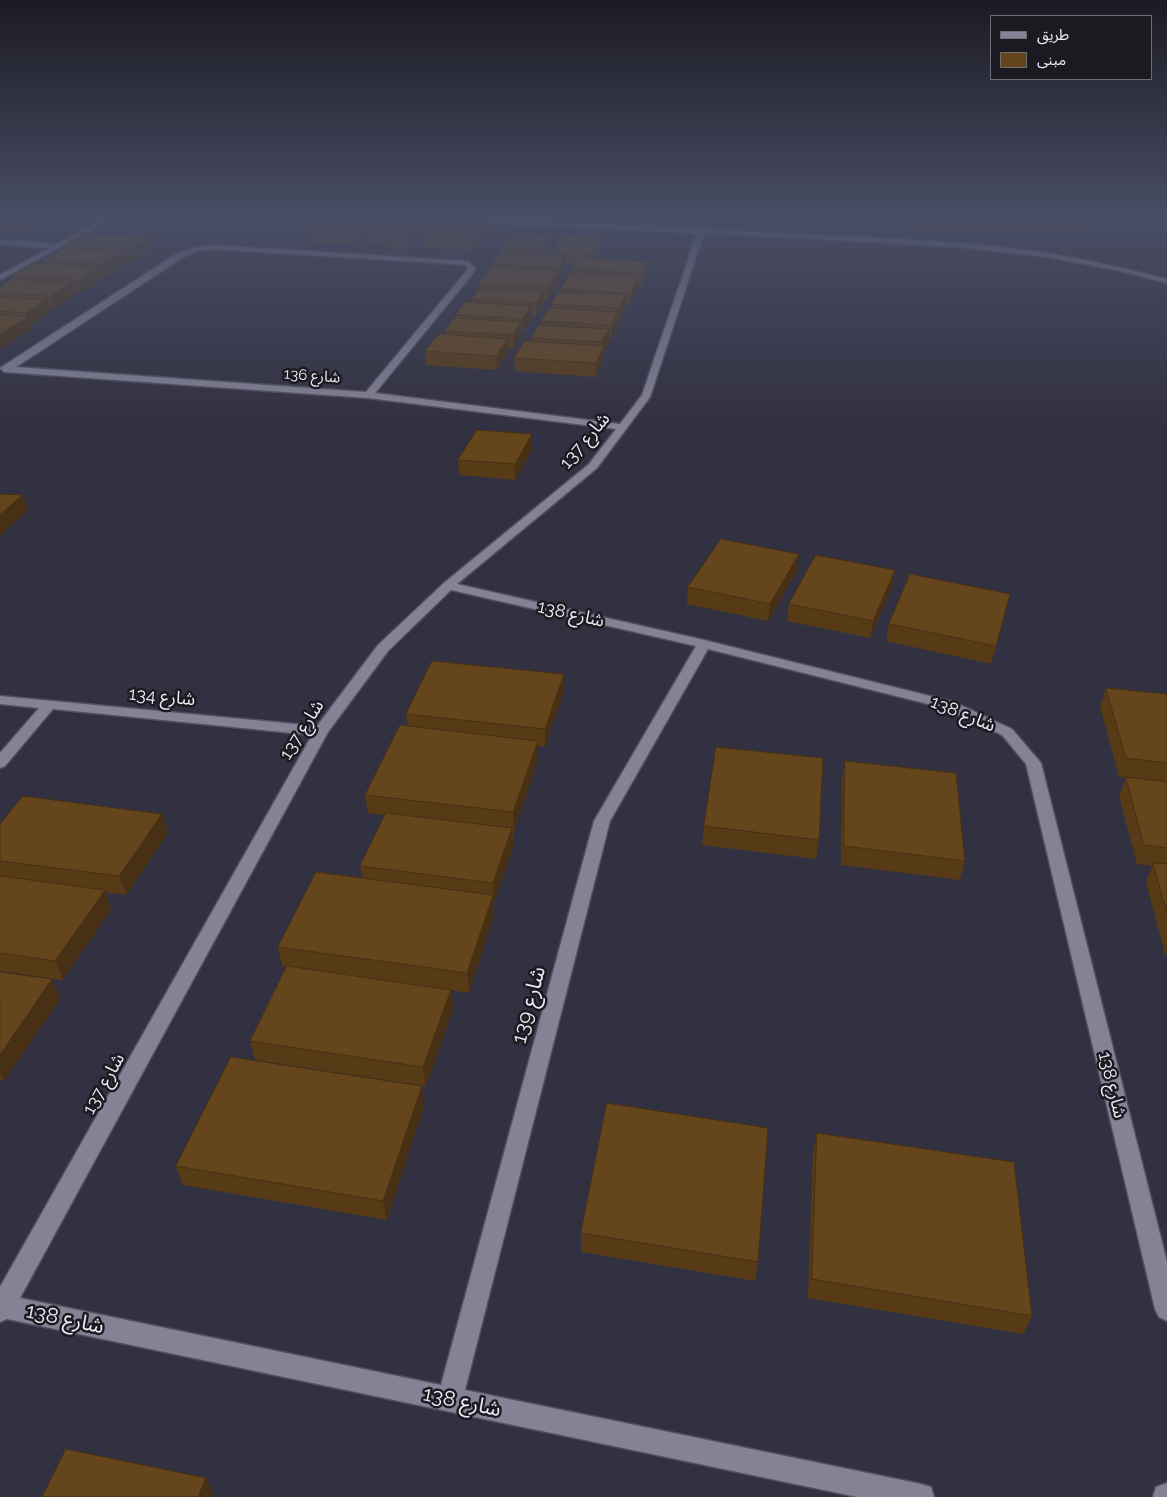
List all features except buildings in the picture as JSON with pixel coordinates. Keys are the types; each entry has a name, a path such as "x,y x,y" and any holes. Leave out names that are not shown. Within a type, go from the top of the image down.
{"street":[{"path":"4,369 132,287"},
{"path":"368,395 457,287"},
{"name":"شارع 137","path":"1,1308 321,731 382,648 448,586 584,476 647,395 683,287"},
{"name":"شارع 136","path":"4,369 368,395 621,427"},
{"name":"شارع 138","path":"448,586 704,644 949,705 1006,732 1033,763 1167,1309"},
{"name":"شارع 139","path":"450,1400 602,821 704,644"},
{"name":"شارع 134","path":"0,700 321,731"},
{"path":"0,763 49,705"},
{"name":"شارع 138","path":"1,1308 921,1497"}]}
